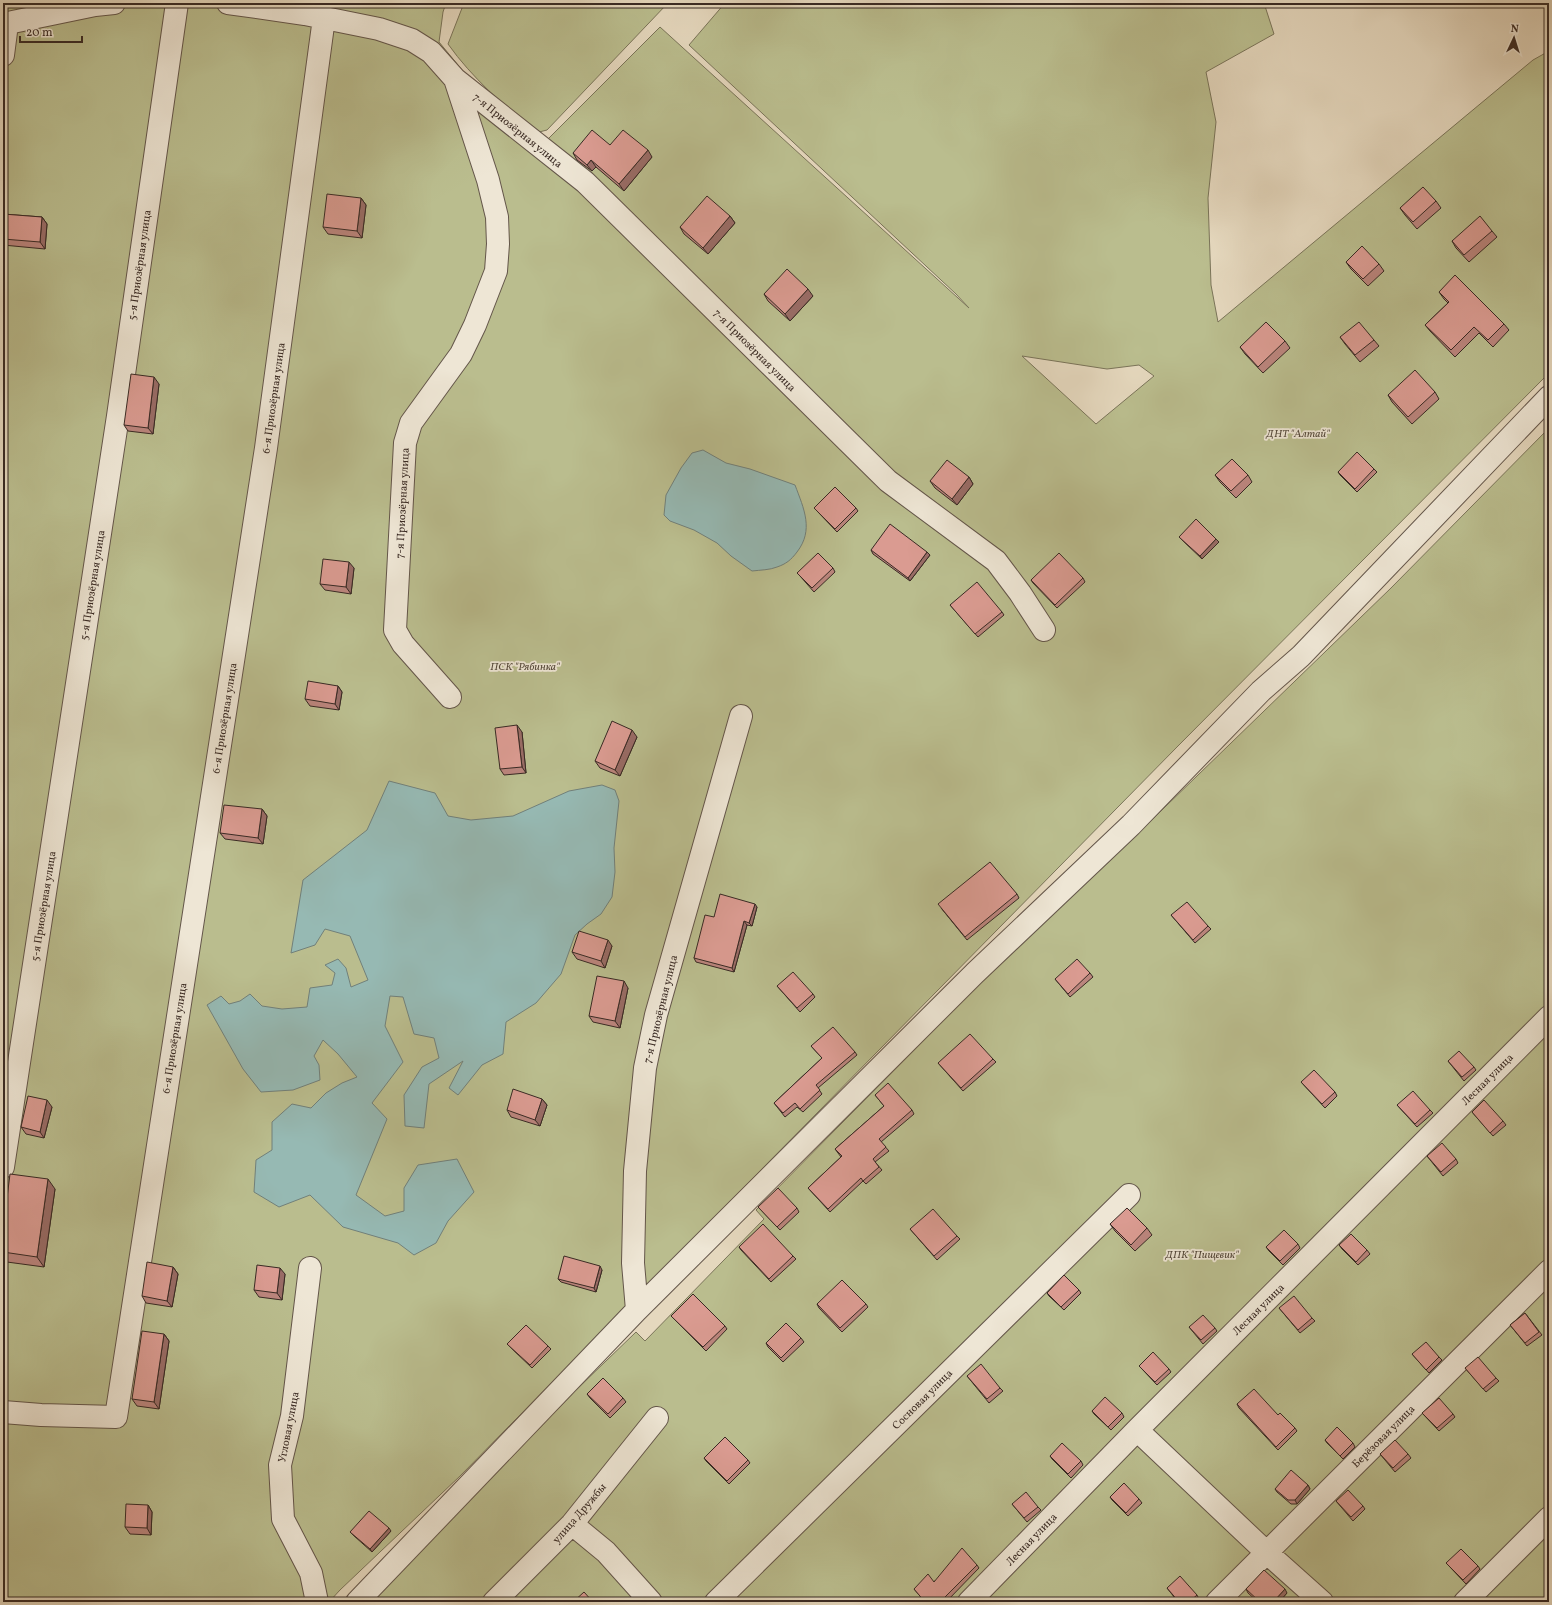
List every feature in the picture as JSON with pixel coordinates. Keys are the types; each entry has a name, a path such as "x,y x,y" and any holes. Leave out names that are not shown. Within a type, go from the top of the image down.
{"street":[{"path":"3,55 5,24 95,5 114,3"},
{"name":"5-я Приозёрная улица","path":"3,1167 118,416 177,3"},
{"name":"7-я Приозёрная улица","path":"228,3 291,7 324,18 379,29 412,40 431,52 455,79 585,182 888,481 996,561 1020,593 1044,630"},
{"name":"6-я Приозёрная улица","path":"3,1412 41,1415 116,1417 266,448 324,18"},
{"name":"7-я Приозёрная улица","path":"450,697 403,644 395,630 405,443 411,423 461,354 475,325 496,271 498,244 497,217 488,180 455,79"},
{"path":"357,1602 637,1310 975,973 1131,825 1260,691 1301,656 1549,397"},
{"name":"7-я Приозёрная улица","path":"637,1310 633,1263 635,1171 645,1068 656,1016 741,716"},
{"name":"Лесная улица","path":"969,1602 1137,1430 1549,1017"},
{"name":"Сосновая улица","path":"716,1602 1129,1195"},
{"name":"Угловая улица","path":"310,1268 292,1416 280,1465 283,1519 311,1573 317,1602"},
{"name":"Берёзовая улица","path":"1217,1602 1549,1271"},
{"name":"улица Дружбы","path":"494,1602 572,1524 658,1418"},
{"path":"1137,1430 1266,1552 1322,1602"},
{"path":"1465,1602 1549,1518"},
{"path":"572,1524 606,1552 651,1602"}],"green space":[{"name":"ПСК \"Рябинка\"","path":"3,3 446,3 443,12 439,42 472,82 544,143 660,27 969,308 956,294 689,45 725,3 1264,3 1274,34 1206,72 1216,122 1208,198 1211,285 1218,322 1533,60 1549,51 1549,373 1177,747 460,1476 329,1602 3,1602","holes":["1022,356 1107,369 1139,365 1154,376 1096,424"]},
{"path":"464,3 675,3 667,4 547,130 535,133 478,80 448,44"},
{"name":"ДПК \"Пищевик\"","path":"1549,428 1549,1602 367,1602 501,1468 575,1391 636,1332 645,1341 764,1219 756,1210 1012,951 1101,869 1391,588"}],"water":[{"path":"703,450 726,463 750,469 795,485 802,502 806,519 805,536 795,555 783,565 774,568 752,571 731,556 717,543 694,530 670,521 664,515 666,495 681,468 692,453"},
{"path":"389,781 435,793 448,816 471,820 513,816 569,791 602,785 615,790 619,801 614,848 615,872 612,897 601,914 575,935 561,974 536,1003 506,1022 503,1054 482,1065 458,1095 449,1088 463,1061 429,1084 424,1128 405,1126 404,1095 422,1067 439,1058 434,1038 414,1034 403,997 390,996 385,1026 403,1062 372,1103 387,1119 356,1195 385,1216 404,1211 404,1188 418,1165 457,1159 474,1192 448,1221 436,1243 414,1255 398,1243 343,1227 310,1195 279,1207 254,1192 256,1160 272,1150 272,1122 292,1104 311,1108 326,1093 342,1083 357,1077 338,1054 323,1040 314,1056 319,1065 320,1080 293,1090 261,1092 243,1069 207,1005 221,996 229,1004 240,1001 250,994 262,1006 282,1009 307,1007 310,988 332,985 335,973 325,965 338,959 346,968 351,987 368,980 350,936 325,929 315,945 291,953 303,880 367,830"}],"building":[{"path":"1549,92 1549,99 1545,95"},
{"path":"592,130 610,145 623,130 648,150 619,184 591,160 587,165 573,153"},
{"path":"1423,187 1436,201 1413,222 1400,208"},
{"path":"327,194 361,198 357,231 323,227"},
{"path":"707,196 730,216 703,248 680,227"},
{"path":"1549,209 1549,218 1544,214"},
{"path":"3,214 42,217 40,242 3,239"},
{"path":"1480,216 1492,231 1464,255 1452,241"},
{"path":"1362,246 1379,264 1363,279 1346,262"},
{"path":"787,269 808,289 785,314 764,294"},
{"path":"1455,275 1504,324 1488,340 1474,327 1451,350 1425,325 1449,302 1439,292"},
{"path":"1266,322 1285,341 1258,367 1240,347"},
{"path":"1359,322 1374,340 1355,355 1340,337"},
{"path":"1415,370 1435,392 1408,417 1388,395"},
{"path":"131,374 154,377 148,428 124,425"},
{"path":"1357,452 1374,469 1355,489 1338,472"},
{"path":"1232,459 1248,475 1231,491 1215,475"},
{"path":"947,460 969,477 952,499 930,481"},
{"path":"835,487 856,508 835,529 814,508"},
{"path":"1196,519 1216,539 1200,556 1179,537"},
{"path":"890,524 927,552 908,578 871,550"},
{"path":"818,553 833,568 812,588 797,573"},
{"path":"1059,553 1083,578 1055,605 1031,580"},
{"path":"323,559 349,562 346,587 320,584"},
{"path":"977,582 1002,612 975,634 950,605"},
{"path":"308,681 338,686 335,704 305,699"},
{"path":"612,721 632,730 615,770 595,761"},
{"path":"517,725 522,767 500,769 495,728"},
{"path":"224,805 262,809 258,838 220,833"},
{"path":"990,862 1017,894 965,937 938,904"},
{"path":"720,894 755,904 749,923 744,921 732,968 694,958 705,915 714,917"},
{"path":"1187,902 1208,926 1193,940 1171,915"},
{"path":"579,931 608,940 601,961 572,952"},
{"path":"1077,959 1090,973 1068,994 1055,979"},
{"path":"793,972 813,994 797,1008 777,986"},
{"path":"597,976 624,981 615,1021 589,1016"},
{"path":"833,1027 855,1052 816,1085 820,1090 800,1109 795,1103 783,1113 774,1103 822,1058 811,1046"},
{"path":"970,1034 993,1059 961,1088 938,1063"},
{"path":"1459,1051 1474,1067 1462,1077 1448,1061"},
{"path":"1314,1070 1335,1092 1322,1104 1301,1082"},
{"path":"888,1083 912,1110 879,1139 886,1147 873,1159 879,1167 863,1181 861,1178 828,1209 808,1188 842,1156 835,1149 884,1106 875,1095"},
{"path":"513,1089 542,1099 535,1120 507,1110"},
{"path":"1413,1091 1430,1110 1415,1124 1397,1105"},
{"path":"28,1096 47,1100 40,1132 21,1127"},
{"path":"1484,1100 1503,1121 1490,1133 1472,1112"},
{"path":"1442,1143 1456,1159 1441,1172 1427,1156"},
{"path":"10,1174 48,1179 37,1257 3,1252 3,1230"},
{"path":"778,1188 797,1208 777,1227 758,1207"},
{"path":"1127,1208 1147,1228 1131,1245 1110,1224"},
{"path":"933,1209 957,1236 934,1256 910,1229"},
{"path":"763,1224 793,1256 769,1279 739,1247"},
{"path":"1284,1230 1298,1244 1280,1261 1266,1247"},
{"path":"1351,1234 1367,1250 1356,1262 1339,1245"},
{"path":"564,1256 600,1266 594,1288 558,1279"},
{"path":"147,1262 173,1267 167,1301 142,1296"},
{"path":"257,1265 280,1268 277,1293 254,1290"},
{"path":"1064,1275 1079,1290 1061,1307 1047,1293"},
{"path":"842,1280 866,1304 840,1328 817,1304"},
{"path":"693,1294 725,1326 703,1347 671,1316"},
{"path":"1294,1296 1312,1318 1298,1330 1279,1308"},
{"path":"1525,1313 1539,1332 1525,1343 1510,1325"},
{"path":"1203,1315 1215,1328 1201,1340 1189,1327"},
{"path":"786,1323 801,1338 781,1358 766,1343"},
{"path":"526,1325 548,1346 530,1365 507,1344"},
{"path":"142,1331 164,1334 154,1402 132,1399"},
{"path":"1426,1342 1439,1357 1426,1370 1412,1354"},
{"path":"1153,1352 1169,1369 1155,1382 1139,1366"},
{"path":"1478,1357 1496,1378 1483,1389 1465,1368"},
{"path":"981,1364 1000,1388 987,1399 967,1376"},
{"path":"603,1378 623,1398 608,1414 587,1394"},
{"path":"1254,1389 1278,1415 1280,1413 1295,1428 1276,1447 1237,1404"},
{"path":"1105,1397 1122,1413 1108,1427 1092,1411"},
{"path":"1439,1398 1453,1414 1437,1428 1422,1413"},
{"path":"1337,1427 1353,1443 1340,1456 1325,1440"},
{"path":"725,1437 748,1460 727,1481 704,1458"},
{"path":"1395,1440 1408,1454 1393,1468 1380,1454"},
{"path":"1062,1443 1081,1461 1068,1474 1050,1456"},
{"path":"1291,1470 1308,1485 1295,1500 1288,1500 1275,1489"},
{"path":"1549,1473 1549,1480 1545,1476"},
{"path":"1124,1483 1139,1499 1126,1513 1110,1497"},
{"path":"1348,1490 1363,1506 1351,1517 1336,1501"},
{"path":"1026,1492 1038,1507 1024,1518 1012,1504"},
{"path":"126,1504 148,1505 147,1528 125,1527"},
{"path":"369,1511 389,1528 370,1549 350,1532"},
{"path":"962,1548 977,1565 940,1602 925,1602 914,1589 928,1574 934,1582"},
{"path":"1461,1549 1478,1566 1463,1580 1446,1563"},
{"path":"1264,1570 1285,1589 1273,1602 1260,1602 1246,1589"},
{"path":"1180,1576 1197,1595 1189,1602 1179,1602 1167,1588"},
{"path":"584,1592 593,1602 573,1602"}],"park label":[{"name":"ДНТ \"Алтай\"","path":"1298,433"}]}
